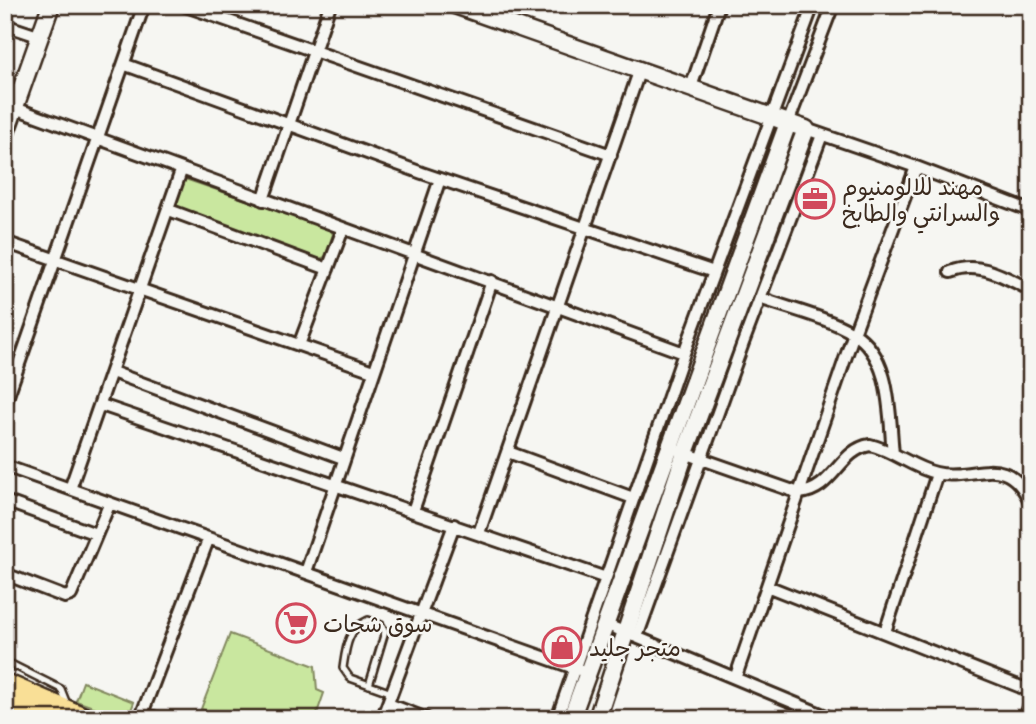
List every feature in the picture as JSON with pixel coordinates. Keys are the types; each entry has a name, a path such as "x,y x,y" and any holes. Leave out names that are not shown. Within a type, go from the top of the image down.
{"main road":[{"path":"5,683 89,719"},
{"path":"5,701 48,719"}],"street":[{"path":"5,135 51,5"},
{"path":"5,404 126,65 144,5"},
{"path":"183,5 611,155"},
{"path":"263,200 330,5"},
{"path":"455,5 690,90 916,167 1031,211"},
{"path":"690,90 719,5"},
{"path":"557,719 605,624 661,444 684,353 813,5"},
{"path":"571,719 606,578 633,498 661,444 833,5"},
{"path":"5,25 40,37"},
{"path":"126,65 440,179 714,272"},
{"path":"479,533 639,72"},
{"path":"15,108 99,141 492,281 684,353"},
{"path":"597,719 631,635 806,130"},
{"path":"692,456 760,298 822,135"},
{"path":"736,676 854,334 916,167"},
{"path":"70,489 181,171"},
{"path":"306,572 440,179"},
{"path":"169,210 328,269"},
{"path":"299,345 343,229"},
{"path":"5,242 373,370"},
{"path":"950,272 964,266 978,267 1031,290"},
{"path":"412,510 492,281"},
{"path":"760,298 854,334 872,354 884,377 893,454"},
{"path":"112,372 343,458"},
{"path":"101,405 606,578"},
{"path":"661,444 799,493 817,490 864,446 877,446 937,474 987,470 1008,475 1024,489 1031,504"},
{"path":"508,452 633,498"},
{"path":"6,468 581,670"},
{"path":"885,632 937,474"},
{"path":"5,501 96,534"},
{"path":"5,574 65,597 71,595 109,505"},
{"path":"382,719 454,525"},
{"path":"159,719 141,716 208,540"},
{"path":"767,586 1031,691"},
{"path":"605,624 736,676 833,719"},
{"path":"390,699 426,719"},
{"path":"1025,719 1031,701"}],"lane":[{"path":"369,685 385,632 381,625 368,620 357,625 348,640 343,668 350,678 369,685 390,699"},
{"path":"5,660 61,689 67,711"},
{"path":"605,695 608,719"}],"green space":[{"path":"185,179 329,228 333,234 325,257 317,260 175,209 173,205 180,183"},
{"path":"230,634 315,666 317,690 324,693 315,719 226,719 201,709"},
{"path":"83,682 134,702 128,719 76,701"}],"place":[{"name":"مهند للالومنيوم والسرانتي والطابخ","path":"815,199"},
{"name":"سوق شحات","path":"296,623"},
{"name":"متجر جليد","path":"562,647"}]}
